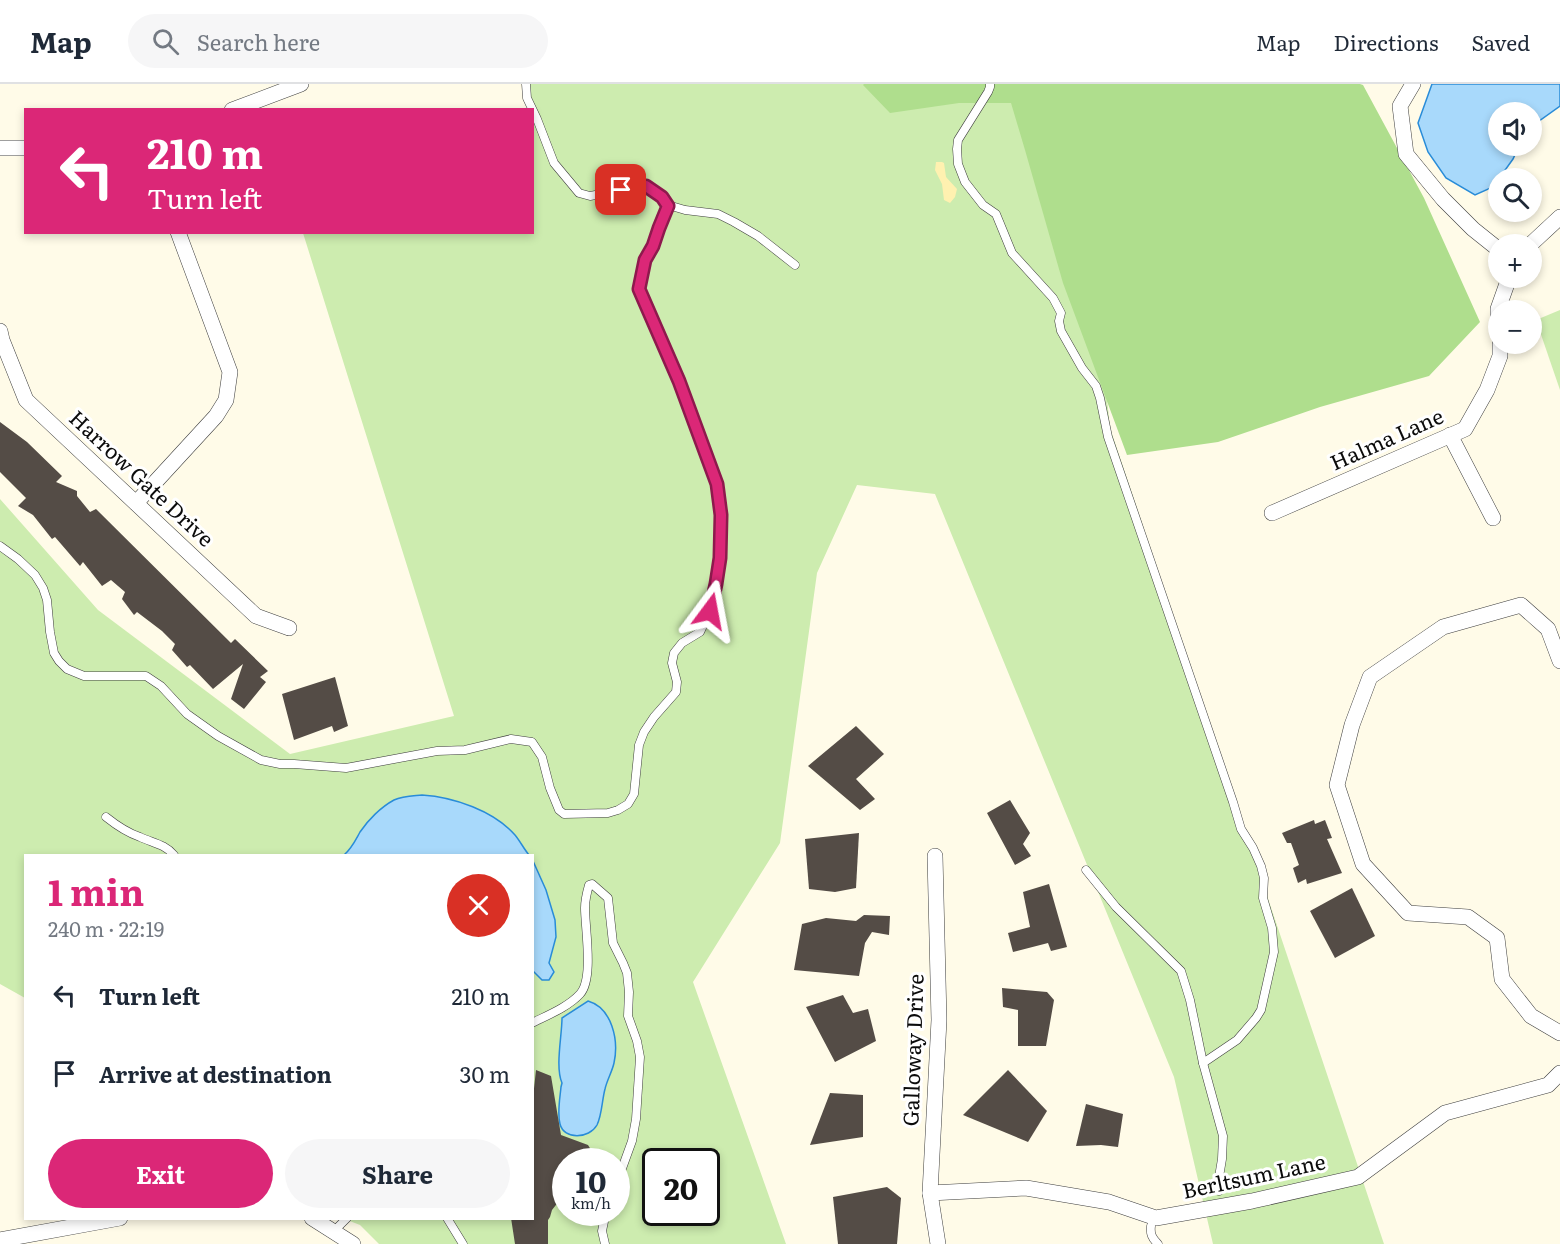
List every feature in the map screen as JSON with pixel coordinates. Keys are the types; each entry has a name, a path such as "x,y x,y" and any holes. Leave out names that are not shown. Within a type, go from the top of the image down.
{"street":[{"path":"237,108 302,84"},
{"path":"1413,84 1400,106 1406,154 1443,199 1488,241"},
{"path":"0,148 24,148"},
{"path":"1542,234 1560,217"},
{"path":"136,503 216,416 226,400 230,372 179,234"},
{"name":"Harrow Gate Drive","path":"0,331 26,400 256,616 289,628"},
{"name":"Halma Lane","path":"1272,513 1465,429 1487,390 1500,354"},
{"path":"1450,435 1493,518"},
{"path":"1560,661 1548,629 1521,605 1443,627 1370,677 1352,725 1337,785 1363,864 1408,913 1468,917 1497,938 1502,979 1532,1016 1560,1033"},
{"name":"Galloway Drive","path":"935,856 939,1020 930,1192 938,1244"},
{"name":"Berltsum Lane","path":"930,1192 1026,1188 1109,1202 1156,1218 1252,1201 1358,1176 1445,1113 1548,1085 1560,1073"},
{"path":"0,1240 109,1220"},
{"path":"315,1220 353,1244"}],"lane":[{"path":"526,84 527,98 532,108"},
{"path":"990,84 988,92 958,140 960,172 983,206 996,214 1012,253 1053,298 1061,313 1059,321 1061,331 1082,368 1096,386 1108,437 1241,829 1253,848 1264,878 1263,898 1274,952 1261,1010 1237,1040 1203,1063"},
{"path":"534,113 555,163 579,193 590,196 646,186 662,197 668,206 718,214 758,236 795,265"},
{"path":"0,546 35,575 43,588 48,600 54,653 58,661 67,669 84,676 146,676 161,686 187,714 218,736 261,760 280,764 346,768 437,751 465,750 511,739 526,741 532,742 542,757 550,788 559,810 564,814 608,813 618,810 628,804 634,794 639,746 644,732 676,692 677,682 672,663 674,653 682,643 704,627 710,611 720,558 721,515 717,484 679,381 639,289 645,260 653,246 668,206"},
{"path":"106,817 127,831 169,849 173,854"},
{"path":"1086,870 1116,907 1181,971 1223,1136 1219,1191"},
{"path":"534,1022 560,1008 582,992 587,974 585,904 589,885 592,884 610,902 610,932 613,944 627,973 628,1016 640,1057 636,1119 629,1148"},
{"path":"333,1232 344,1220"},
{"path":"448,1220 463,1244"},
{"path":"603,1226 605,1244"},
{"path":"1152,1226 1150,1232 1152,1238 1158,1244"}],"green space":[{"path":"522,84 1075,84 1110,428 1384,1244 1213,1244 1174,1077 935,494 857,485 817,573 780,843 693,982 786,1244 379,1244 360,1225 347,1220 534,1220 534,854 24,854 24,997 0,984 0,499 98,610 290,754 454,716 303,234 534,234 534,108 528,108"},
{"path":"864,84 1363,85 1424,198 1480,322 1429,376 1320,407 1218,442 1127,455 1063,283 1011,103 959,103 890,113"},
{"path":"1560,310 1560,390 1542,338 1542,318"}],"sand":[{"path":"936,162 944,163 946,177 957,189 950,203 944,200 942,184 935,170"}],"water":[{"path":"1432,84 1560,84 1560,106 1542,119 1542,102 1488,102 1488,156 1514,156 1507,168 1488,168 1488,189 1475,195 1446,178 1428,152 1418,123"},
{"path":"408,796 434,796 460,802 485,812 506,826 528,854 345,854 375,814 394,800"},
{"path":"534,863 546,890 555,920 556,937 549,963 554,972 549,980 542,980 534,972"},
{"path":"588,1001 603,1010 608,1018 614,1035 615,1054 597,1125 588,1133 577,1136 566,1133 559,1120 562,1083 559,1060 562,1018"}],"building":[{"path":"0,422 27,442 62,476 56,482 77,491 77,496 90,512 96,509 231,643 235,639 268,671 260,677 266,682 244,709 231,699 243,664 213,689 190,665 187,667 172,650 175,644 162,631 137,612 134,615 122,599 125,592 111,580 102,586 83,562 80,566 55,537 52,539 33,515 18,506 26,498 0,472"},
{"path":"335,677 348,726 334,732 332,726 294,740 282,694"},
{"path":"856,726 884,754 856,779 875,799 860,810 808,766"},
{"path":"1010,800 1030,833 1023,844 1031,856 1015,865 987,813"},
{"path":"1314,820 1315,824 1325,820 1332,838 1327,839 1342,873 1307,884 1306,879 1298,883 1293,868 1299,865 1291,843 1287,843 1282,833"},
{"path":"859,833 856,888 835,892 809,889 805,839"},
{"path":"1049,884 1067,947 1051,951 1048,943 1013,952 1008,933 1030,927 1023,892"},
{"path":"1352,888 1375,936 1335,958 1310,911"},
{"path":"864,915 890,916 889,935 872,932 865,943 859,976 794,970 802,924 826,918 856,921"},
{"path":"1002,988 1047,992 1054,1000 1046,1046 1018,1046 1018,1010 1003,1007"},
{"path":"843,995 853,1013 868,1009 876,1041 835,1062 806,1007"},
{"path":"536,1070 551,1076 561,1135 588,1145 590,1148 552,1148 552,1210 548,1220 548,1244 515,1244 511,1220 534,1220"},
{"path":"1008,1070 1047,1111 1028,1142 963,1115"},
{"path":"830,1093 863,1095 863,1137 810,1145"},
{"path":"1086,1104 1123,1114 1118,1147 1076,1146"},
{"path":"887,1187 901,1198 897,1244 838,1244 833,1197"}],"route":[{"path":"621,190 646,186 662,197 668,206 653,246 645,260 639,289 679,381 717,484 721,515 720,558 710,611"}]}
